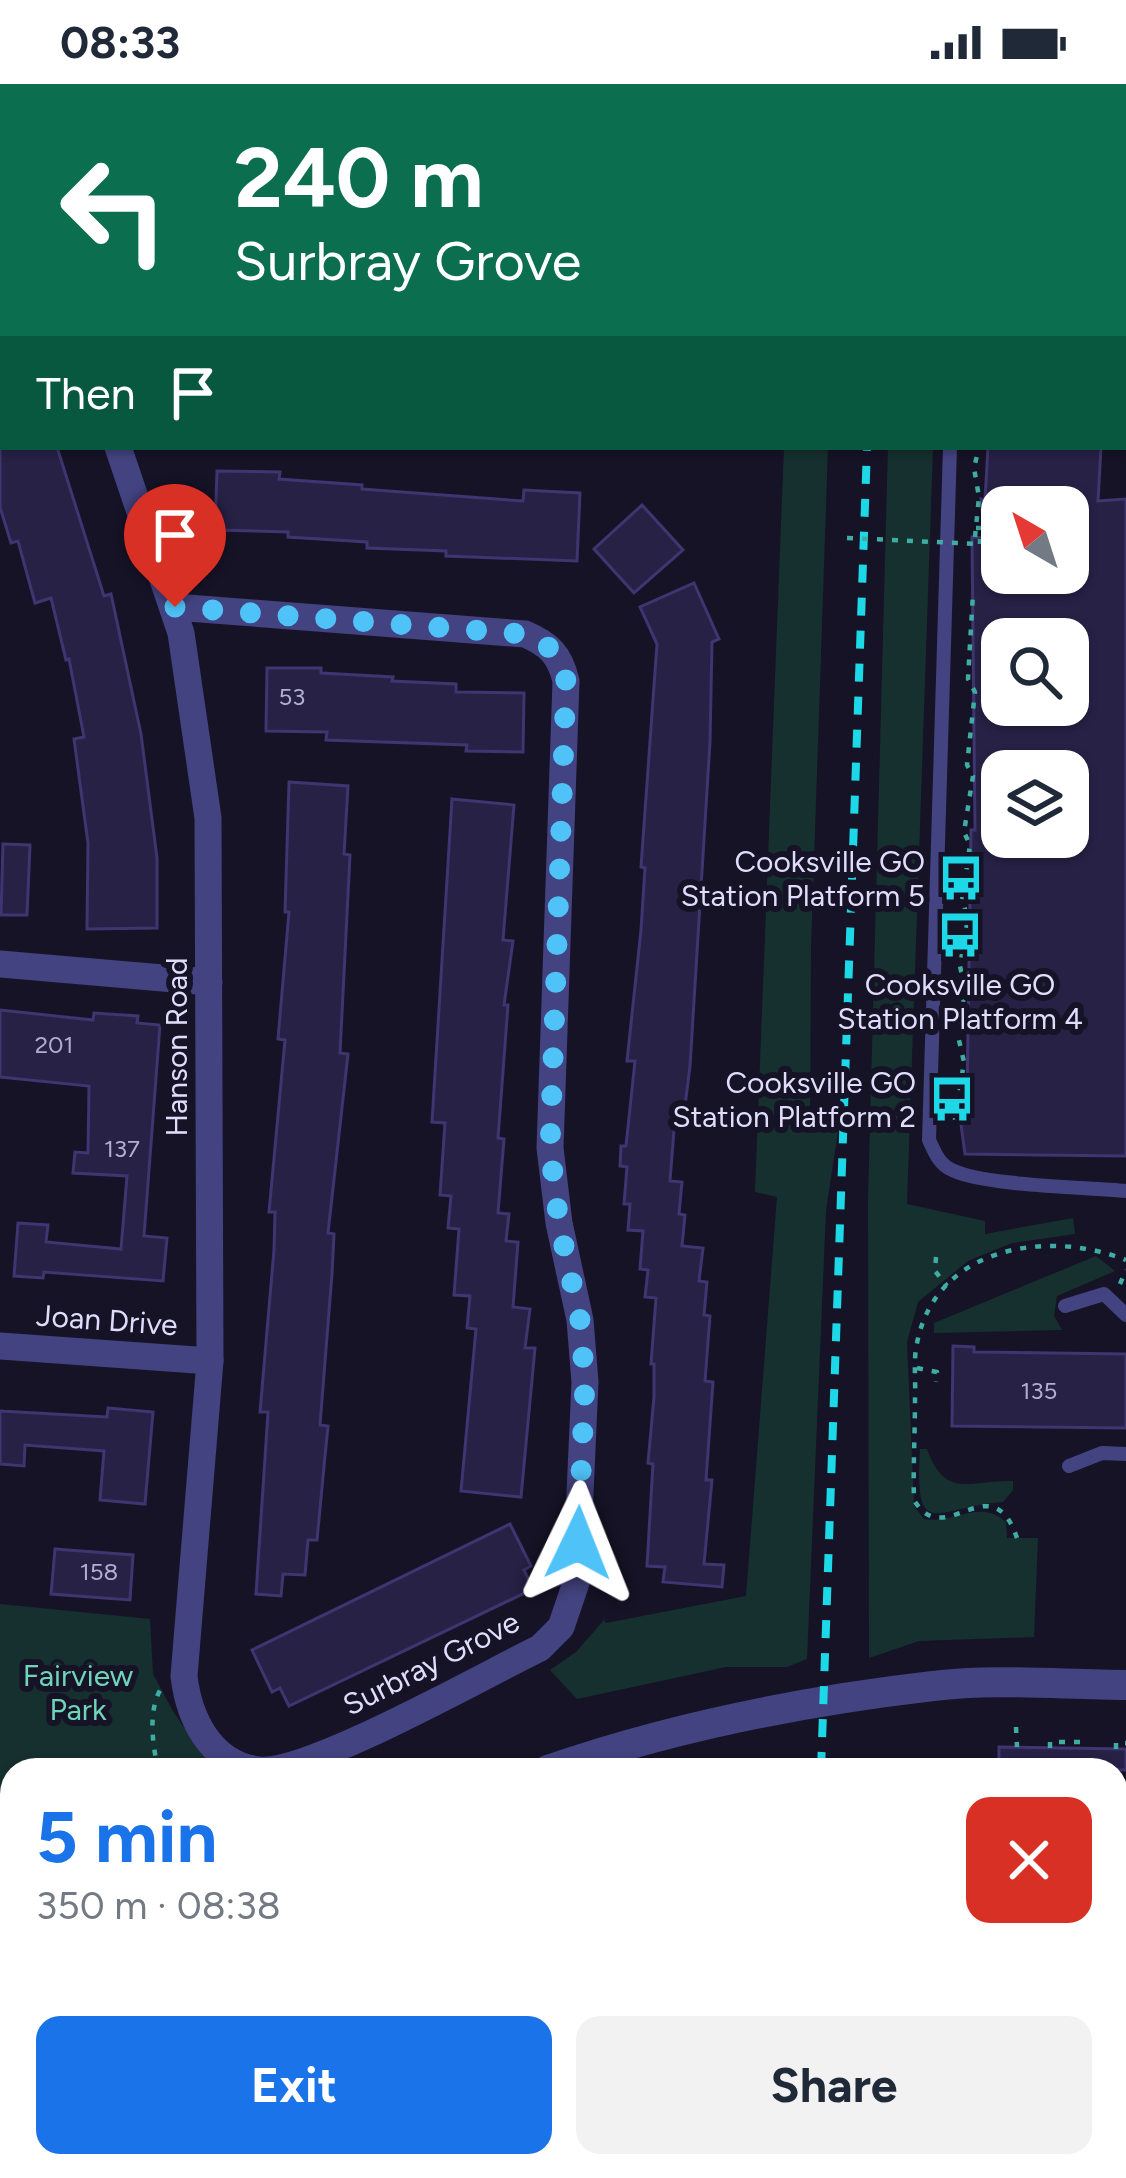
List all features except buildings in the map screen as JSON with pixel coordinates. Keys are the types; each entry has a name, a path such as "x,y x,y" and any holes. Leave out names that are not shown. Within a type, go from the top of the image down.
{"street":[{"name":"Hanson Road","path":"119,450 175,607 208,818 210,1361 183,1658"},
{"name":"Surbray Grove","path":"175,607 525,634 545,642 561,659 566,681 550,1148 559,1223 580,1320 585,1382 576,1583 561,1628 540,1648 316,1758"},
{"path":"0,964 208,982"},
{"name":"Joan Drive","path":"0,1346 210,1361"},
{"name":"Surbray Grove","path":"183,1658 187,1698 209,1745 225,1758"},
{"path":"582,1758 625,1743 739,1718 937,1685 1126,1685"}],"lane":[{"path":"950,450 929,1141 938,1160 950,1170 975,1177 1126,1191"},
{"path":"1066,1306 1104,1294 1126,1315"},
{"path":"1069,1466 1102,1453 1126,1454"}],"path":[{"path":"847,538 978,541 974,468 978,450"},
{"path":"955,1120 964,1062 958,1036 965,989 960,966 968,918 962,900 970,844 964,832 972,806 973,776 967,765 975,692 968,679 973,593"},
{"path":"969,854 974,854 973,869"},
{"path":"832,871 842,870"},
{"path":"1017,1538 1009,1516 996,1506 937,1519 918,1507 914,1484 916,1345 926,1319 947,1286 973,1262 1002,1251 1076,1246 1126,1260"},
{"path":"936,1258 935,1271 947,1286"},
{"path":"916,1368 937,1372 937,1382"},
{"path":"155,1758 154,1698 183,1658"},
{"path":"1016,1727 1017,1748"},
{"path":"1066,1727 1067,1742"},
{"path":"1050,1748 1050,1742 1084,1742 1083,1748"},
{"path":"1116,1748 1116,1743 1126,1743"}],"green space":[{"path":"784,450 828,450 811,949 810,1131 838,1132 826,1210 807,1659 787,1667 726,1667 577,1699 550,1670 576,1652 604,1620 746,1596 777,1197 755,1192"},
{"path":"888,450 933,450 907,1204 985,1221 985,1234 1073,1218 1075,1234 1012,1243 968,1261 918,1302 907,1342 914,1506 924,1519 935,1520 987,1512 1006,1522 1007,1538 1038,1538 1034,1637 919,1641 869,1658 868,1200"},
{"path":"1096,1256 1115,1271 1057,1296 1054,1316 1062,1330 934,1333 934,1323"},
{"path":"920,1449 927,1449 934,1465 951,1481 1013,1481 1013,1490 1003,1502 934,1513 921,1498"},
{"name":"Fairview Park","path":"0,1604 150,1619 153,1674 206,1758 0,1758"}],"railway":[{"path":"821,1758 867,450"}],"place":[{"name":"Cooksville GO Station Platform 5","path":"961,878"},
{"name":"Cooksville GO Station Platform 4","path":"960,935"},
{"name":"Cooksville GO Station Platform 2","path":"952,1099"}],"route":[{"path":"175,607 525,634 545,642 561,659 566,681 550,1148 559,1223 580,1320 585,1382 578,1543"}]}
